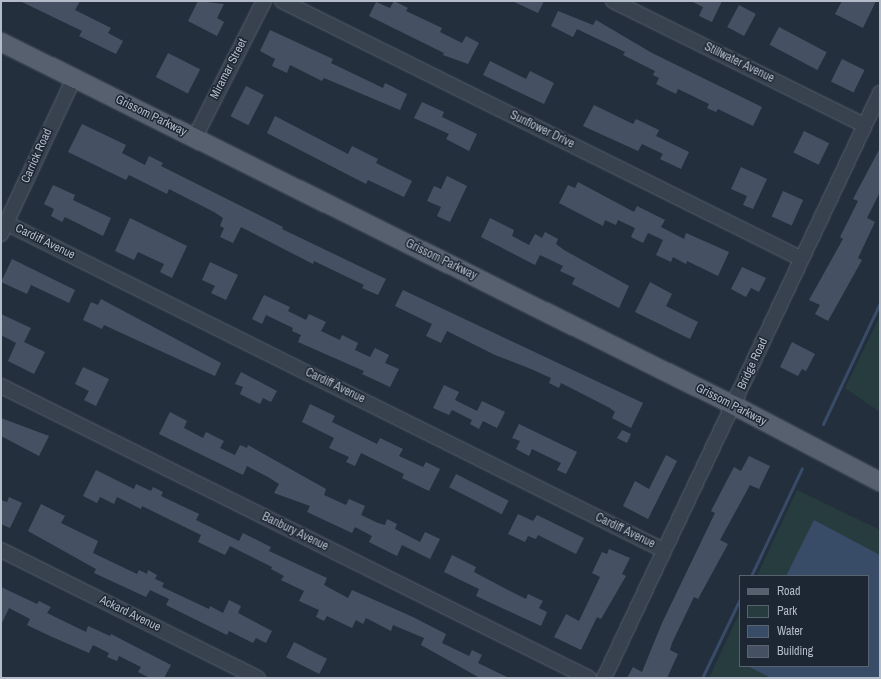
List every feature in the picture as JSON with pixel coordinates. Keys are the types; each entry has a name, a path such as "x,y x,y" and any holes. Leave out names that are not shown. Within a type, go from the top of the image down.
{"main road":[{"name":"Grissom Parkway","path":"1,42 733,405 880,482"}],"street":[{"name":"Miramar Street","path":"195,137 264,1"},
{"name":"Sunflower Drive","path":"282,1 802,259"},
{"name":"Stillwater Avenue","path":"613,1 864,125"},
{"name":"Carrick Road","path":"4,228 74,78"},
{"name":"Bridge Road","path":"604,678 663,550 880,93"},
{"name":"Cardiff Avenue","path":"4,228 663,550"},
{"name":"Banbury Avenue","path":"1,386 589,678"},
{"name":"Ackard Avenue","path":"1,550 258,678"}],"green space":[{"path":"880,316 880,412 845,388"},
{"path":"797,490 880,530 880,555 814,521 787,575 757,575"},
{"path":"739,614 739,667 749,667 771,678 709,678"}],"water":[{"path":"814,520 880,555 880,678 771,678 749,667 869,667 869,575 786,575"}],"building":[{"path":"20,1 80,1 75,10 111,28 108,33 123,41 116,54 79,36 82,31"},
{"path":"198,1 224,4 217,18 224,22 217,36 188,21"},
{"path":"394,1 408,8 406,11 442,28 440,32 462,43 466,36 479,43 468,64 443,55 444,53 369,16 376,2 390,8"},
{"path":"512,1 544,1 538,13"},
{"path":"691,1 722,1 712,22 699,16 703,7"},
{"path":"842,1 876,1 863,28 835,14"},
{"path":"739,5 756,14 744,36 727,27"},
{"path":"558,11 593,25 596,20 652,53 762,107 753,126 718,109 716,112 707,108 709,104 678,89 676,94 656,84 659,78 653,75 655,71 623,55 625,52 577,29 573,37 551,26"},
{"path":"779,27 827,52 817,70 770,45"},
{"path":"270,30 333,59 331,63 383,88 385,83 407,94 400,110 324,78 322,81 290,65 287,73 272,66 275,59 260,51"},
{"path":"168,53 200,69 188,93 156,77"},
{"path":"842,59 864,70 854,92 831,81"},
{"path":"490,61 526,79 530,71 554,83 544,104 483,75"},
{"path":"246,86 264,95 248,125 231,116"},
{"path":"422,102 444,112 442,117 477,134 469,151 446,139 449,134 414,118"},
{"path":"594,105 633,124 636,119 659,130 656,136 689,152 681,169 660,159 663,154 642,144 638,151 583,126"},
{"path":"275,116 348,154 352,146 378,159 376,163 412,181 404,197 368,180 366,184 267,133"},
{"path":"82,124 126,145 122,153 145,165 149,156 163,163 161,166 283,227 282,229 386,279 378,295 362,288 364,285 314,261 313,264 241,227 233,243 220,237 224,228 220,226 223,218 214,212 169,189 167,194 129,175 126,180 68,152"},
{"path":"804,131 829,143 819,165 793,153"},
{"path":"880,148 880,192 867,218 875,222 858,258 862,260 828,321 815,314 820,305 809,300 843,239 840,237 858,201 853,199"},
{"path":"741,167 767,179 753,209 743,205 747,196 731,189"},
{"path":"447,176 467,186 450,222 437,216 441,207 427,201 434,186 441,189"},
{"path":"578,182 634,212 637,206 665,220 661,227 684,239 686,233 729,252 718,276 687,261 686,264 673,257 671,262 656,255 663,240 648,233 643,243 631,237 635,228 618,220 616,225 605,220 603,226 559,203 568,185 575,188"},
{"path":"53,185 75,195 73,200 111,218 103,236 65,217 62,222 51,216 54,209 44,204"},
{"path":"783,191 803,200 792,226 772,217"},
{"path":"130,218 187,246 172,278 160,272 164,264 138,252 134,260 115,251"},
{"path":"490,218 514,230 512,236 529,245 535,234 542,238 545,232 558,239 556,244 564,250 629,286 619,308 572,284 575,278 560,271 563,266 540,255 535,265 481,237"},
{"path":"12,259 75,290 69,303 31,285 27,294 1,282"},
{"path":"210,262 238,275 226,300 211,293 215,286 202,280"},
{"path":"742,267 766,278 759,292 751,288 746,297 731,289"},
{"path":"650,282 672,294 666,306 698,322 690,339 635,312"},
{"path":"403,290 643,403 631,428 612,418 615,412 610,408 561,383 559,388 549,383 551,378 495,355 447,331 441,343 426,336 432,324 395,306"},
{"path":"264,295 290,307 288,311 306,320 309,314 326,322 321,331 340,340 342,335 358,343 355,350 370,357 375,348 389,355 385,363 399,369 390,387 362,374 364,371 298,342 301,335 292,331 293,328 266,315 262,324 252,319"},
{"path":"101,299 221,363 215,376 104,325 102,329 83,320 91,302 98,305"},
{"path":"1,314 31,328 24,342 45,352 34,374 8,361 16,343 1,335"},
{"path":"792,342 815,354 806,371 802,369 798,376 780,367"},
{"path":"83,367 109,379 96,406 84,400 89,391 75,384"},
{"path":"241,372 277,391 271,402 263,398 260,404 240,394 243,387 235,384"},
{"path":"444,385 459,392 455,400 477,411 482,401 505,412 497,428 483,421 479,429 470,424 472,420 452,410 449,415 433,408"},
{"path":"310,404 335,416 332,422 377,444 380,438 403,449 399,456 423,467 426,462 440,469 429,491 402,478 404,474 361,453 355,466 346,462 349,457 329,448 334,438 302,422"},
{"path":"170,412 187,421 184,428 203,438 206,432 224,441 220,448 235,455 240,445 247,448 248,445 326,489 324,495 346,505 349,499 365,506 361,515 378,523 385,525 387,519 397,524 395,529 420,542 425,532 440,539 430,559 402,545 397,556 369,542 372,536 355,527 352,533 307,512 310,506 274,493 279,484 247,466 243,475 159,434"},
{"path":"1,418 49,436 39,456 1,436"},
{"path":"519,424 577,452 566,474 557,470 561,463 532,449 529,456 516,449 520,441 512,438"},
{"path":"622,430 631,434 627,443 617,438"},
{"path":"666,455 677,461 648,519 623,506 635,481 649,489"},
{"path":"749,456 770,466 759,489 750,485 720,540 728,544 698,599 694,597 672,643 670,650 678,654 667,678 627,678 633,667 642,672 662,623 715,513 711,511 734,467 741,471"},
{"path":"96,470 134,489 136,484 151,491 153,487 163,492 161,496 199,514 196,520 239,541 243,533 271,547 269,551 327,578 324,585 348,598 352,590 413,617 446,634 442,643 469,656 472,650 482,655 478,663 509,678 480,678 421,645 424,638 393,625 391,631 366,618 363,624 356,620 352,628 327,616 324,621 316,617 319,610 299,601 304,591 281,580 284,576 271,569 272,567 230,546 225,555 198,542 201,535 142,506 141,509 117,497 114,504 100,497 97,503 83,496"},
{"path":"456,474 509,501 502,514 449,487"},
{"path":"9,497 22,503 10,528 1,524 1,500 7,502"},
{"path":"41,504 65,516 61,523 98,541 93,553 137,574 139,570 147,574 148,570 157,575 155,579 164,583 162,587 209,609 210,606 223,613 229,600 241,606 238,613 272,631 266,643 256,638 253,643 229,631 227,635 166,605 169,599 150,590 146,597 94,573 96,569 28,531"},
{"path":"518,514 533,521 537,515 584,538 576,554 538,535 536,539 528,536 525,542 508,534"},
{"path":"609,549 630,558 622,574 626,576 601,619 597,617 581,650 554,637 566,614 579,621 600,577 592,573 602,552 607,554"},
{"path":"452,555 476,567 474,572 506,589 526,599 528,594 543,601 539,608 547,612 541,626 476,596 479,589 444,572"},
{"path":"1,587 37,604 39,601 51,607 47,613 86,632 88,626 110,636 111,634 171,665 164,678 150,678 138,672 141,667 119,656 117,661 107,657 109,653 93,645 89,653 27,625 30,619 9,608 1,625"},
{"path":"294,642 327,659 319,674 286,657"}],"waterway":[{"path":"823,424 880,303"},
{"path":"751,575 802,468"},
{"path":"702,678 739,601"}]}
